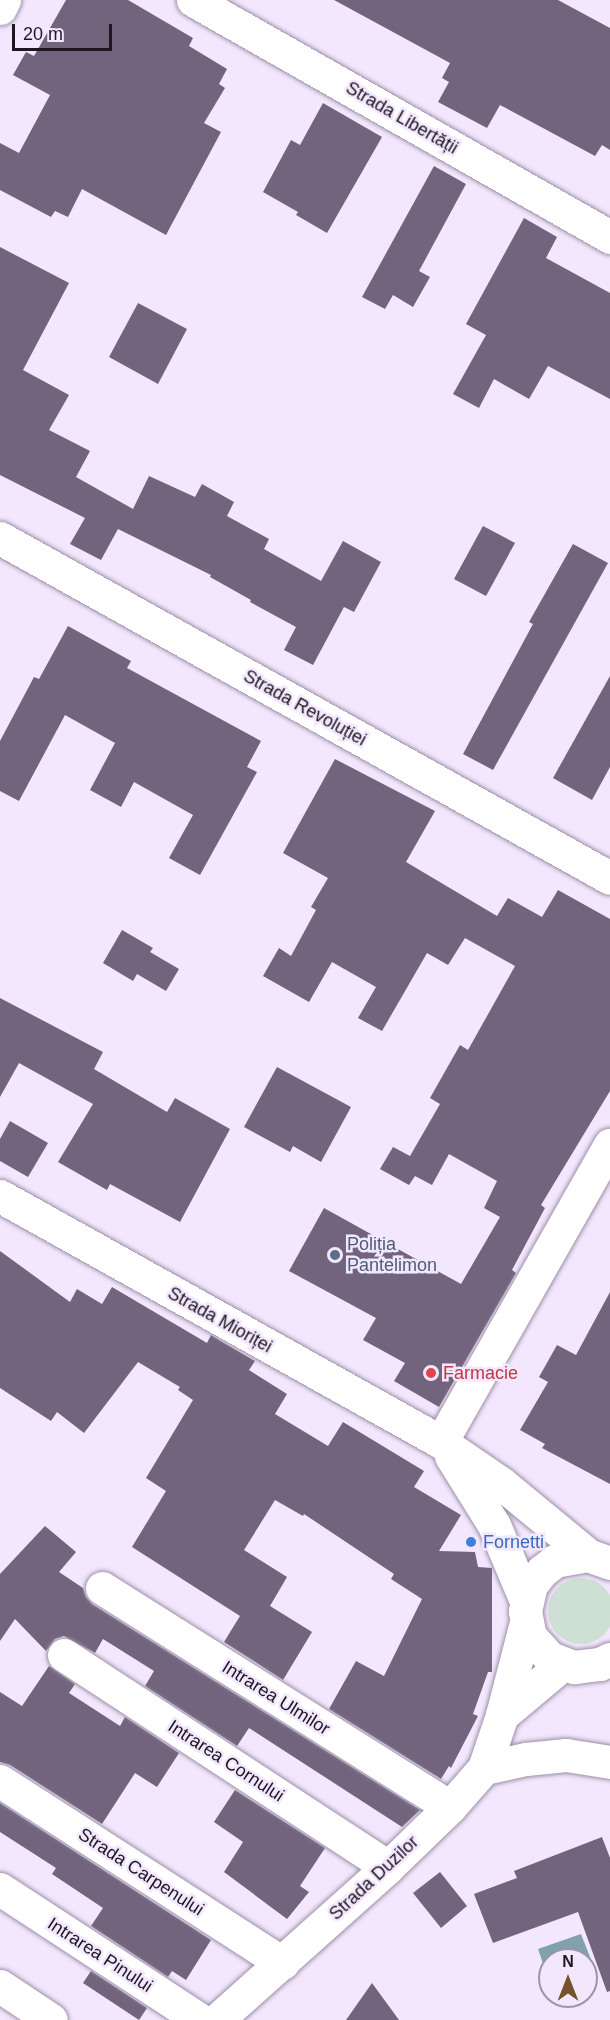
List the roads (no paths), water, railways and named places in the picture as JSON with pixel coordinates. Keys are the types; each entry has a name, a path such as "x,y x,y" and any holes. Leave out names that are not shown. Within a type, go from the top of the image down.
{"street":[{"path":"0,8 4,0"},
{"name":"Strada Libertății","path":"194,0 610,237"},
{"name":"Strada Revoluției","path":"0,538 610,878"},
{"path":"441,1442 610,1145"},
{"name":"Strada Mioriței","path":"0,1196 441,1442 502,1484 599,1559"},
{"name":"Strada Mioriței","path":"441,1442 494,1525 538,1648 550,1658 592,1670"},
{"name":"Strada Duzilor","path":"217,2020 388,1867 450,1807 484,1768 502,1714 531,1585 542,1571 555,1561 599,1559"},
{"name":"Intrarea Ulmilor","path":"102,1588 450,1807"},
{"name":"Intrarea Cornului","path":"64,1655 388,1867"},
{"path":"502,1714 592,1670"},
{"path":"484,1768 526,1759 566,1755 610,1761"},
{"name":"Strada Carpenului","path":"0,1781 282,1963"},
{"name":"Intrarea Pinului","path":"0,1890 200,2020"},
{"path":"0,1986 51,2020"}],"place":[{"name":"Poliția Pantelimon","path":"335,1255"},
{"name":"Farmacie","path":"431,1373"},
{"name":"Fornetti","path":"471,1542"}]}
